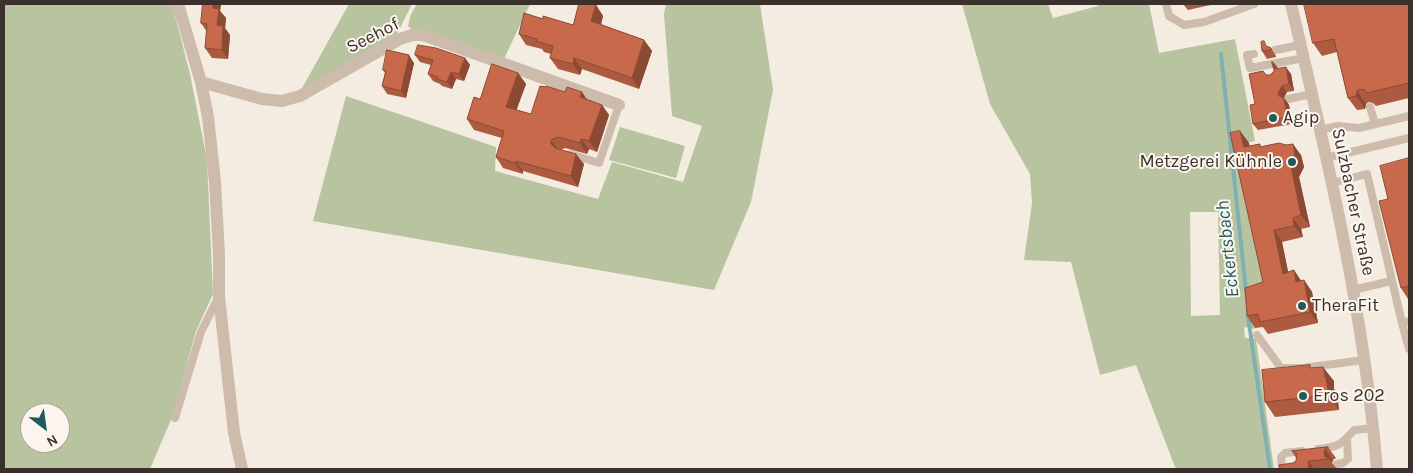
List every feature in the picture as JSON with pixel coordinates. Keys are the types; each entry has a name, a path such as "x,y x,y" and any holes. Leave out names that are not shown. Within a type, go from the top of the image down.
{"street":[{"path":"178,4 201,82 208,117 219,254 219,296 234,433 242,469"},
{"name":"Sulzbacher Straße","path":"1291,4 1332,183 1353,290 1374,428 1377,469"},
{"name":"Seehof","path":"201,82 249,96 282,101 300,96 400,39 412,35 424,35 619,105"}],"lane":[{"path":"1166,4 1169,16 1184,25 1204,22 1254,4"},
{"path":"1275,50 1301,45"},
{"path":"1254,54 1247,55 1250,68 1271,67 1304,58"},
{"path":"1288,99 1312,94"},
{"path":"564,153 599,162 619,105"},
{"path":"1370,111 1375,124"},
{"path":"1320,130 1338,126 1359,128 1404,117"},
{"path":"1326,158 1409,138"},
{"path":"1332,183 1367,174 1406,322 1409,349"},
{"path":"1375,206 1384,204"},
{"path":"1353,290 1391,281"},
{"path":"175,418 201,332 219,296"},
{"path":"1257,335 1281,368 1303,368 1364,360"},
{"path":"1287,469 1282,468 1281,457 1285,453 1333,448 1347,439 1354,430 1374,428"},
{"path":"1337,464 1343,463 1348,459 1347,439"}],"green space":[{"path":"4,4 172,4 190,74 207,160 213,294 196,331 173,415 150,469 4,469"},
{"path":"349,4 412,4 397,34 301,90"},
{"path":"417,4 530,4 503,61 412,30 408,26 411,14"},
{"path":"666,4 760,4 773,90 751,202 714,290 313,221 346,96 496,147 495,171 598,199 612,162 683,182 702,126 672,116 664,14"},
{"path":"962,4 1048,4 1053,18 1098,6 1098,4 1149,4 1159,53 1235,39 1255,141 1237,145 1265,284 1251,298 1255,329 1244,327 1245,338 1256,339 1274,469 1178,469 1175,467 1136,365 1100,375 1071,262 1024,260 1032,203 1030,174 990,104","holes":["1190,212 1218,212 1220,315 1191,316"]},
{"path":"620,127 685,146 676,178 609,160"}],"building":[{"path":"203,4 213,4 213,8 219,9 217,25 223,26 222,50 205,48 207,24 201,23"},
{"path":"579,4 596,5 591,21 644,40 632,78 574,58 573,64 550,58 553,46 519,34 524,13 543,19 543,16 573,25"},
{"path":"1304,4 1409,4 1409,83 1367,93 1365,90 1360,89 1357,91 1356,96 1348,98 1334,39 1313,43"},
{"path":"1264,41 1271,50 1262,51 1261,42"},
{"path":"418,45 436,48 465,58 459,74 451,72 447,82 428,74 433,60 415,55"},
{"path":"387,50 409,55 401,91 382,86 386,71 383,70"},
{"path":"1272,62 1275,69 1286,67 1289,84 1282,86 1278,93 1279,96 1284,98 1287,117 1253,124 1250,105 1255,104 1249,74 1263,71 1266,75 1270,75 1274,71"},
{"path":"492,64 518,73 506,107 531,114 540,86 565,92 567,87 582,92 580,97 602,105 589,141 581,139 580,143 558,137 551,140 551,144 555,148 576,154 571,176 496,157 504,131 467,119 474,97 480,99"},
{"path":"1240,131 1244,147 1260,144 1260,147 1279,143 1293,144 1295,155 1291,166 1301,215 1293,218 1294,226 1274,230 1283,274 1294,270 1296,282 1304,280 1310,312 1260,322 1258,314 1247,316 1245,288 1263,282 1230,133"},
{"path":"1409,158 1409,286 1401,288 1379,201 1388,199 1380,166"},
{"path":"1310,365 1310,368 1323,367 1329,395 1265,402 1262,370"},
{"path":"1328,447 1324,453 1325,457 1330,459 1308,461 1309,469 1280,469 1279,465 1296,461 1297,454 1292,451"}],"waterway":[{"name":"Eckertsbach","path":"1221,54 1246,291"},
{"name":"Eckertsbach","path":"1248,316 1270,469"}],"place":[{"name":"Agip","path":"1273,118"},
{"name":"Metzgerei Kühnle","path":"1292,162"},
{"name":"TheraFit","path":"1302,306"},
{"name":"Eros 202","path":"1303,396"}]}
